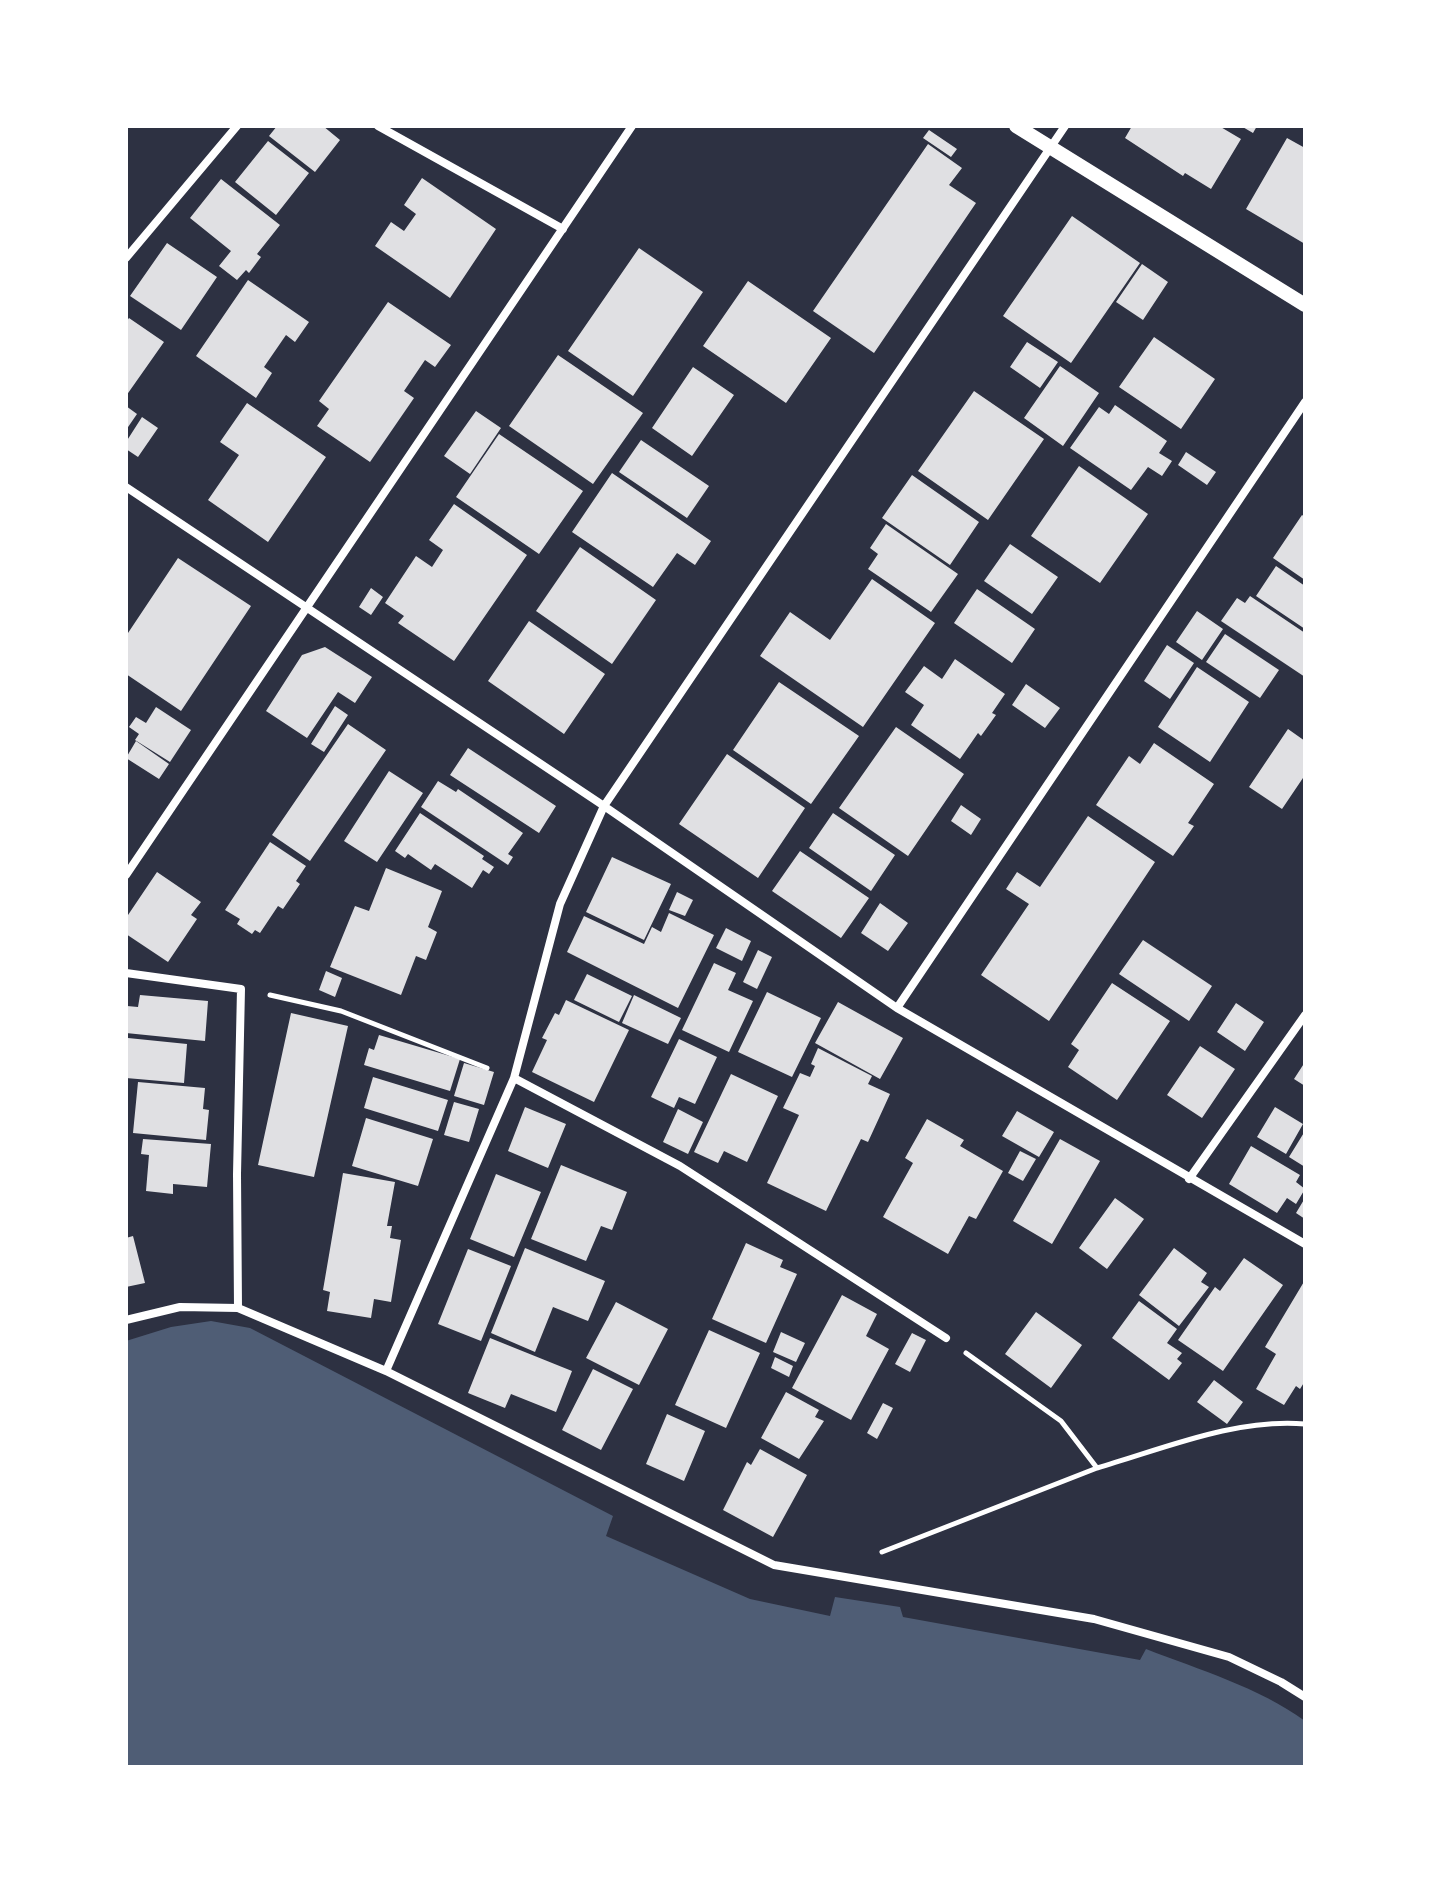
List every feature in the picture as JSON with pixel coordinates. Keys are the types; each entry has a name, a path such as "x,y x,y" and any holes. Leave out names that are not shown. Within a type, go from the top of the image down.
{"street":[{"path":"126,258 237,126"},
{"path":"378,126 563,229"},
{"path":"126,875 632,126"},
{"path":"1016,126 1305,305"},
{"path":"386,1371 514,1078 560,904 604,806 1065,126"},
{"path":"897,1008 1305,402"},
{"path":"126,487 604,806 897,1008 1305,1244"},
{"path":"126,973 241,989 238,1308"},
{"path":"1189,1179 1305,1015"},
{"path":"514,1078 680,1166 946,1338"},
{"path":"126,1320 180,1307 238,1308 386,1371 774,1565 1094,1619 1229,1657 1305,1697"}],"path":[{"path":"241,989 341,1011 514,1078"},
{"path":"946,1338 1061,1421 1097,1468"},
{"path":"840,1576 860,1561 1097,1468 1231,1429 1281,1422 1305,1424"}],"water":[{"path":"211,1321 250,1328 613,1516 606,1536 750,1599 830,1616 835,1597 900,1607 903,1617 1140,1660 1146,1649 1268,1698 1305,1721 1305,1767 126,1767 126,1341 171,1327"}],"building":[{"path":"277,126 323,126 340,140 315,172 269,136"},
{"path":"1132,126 1219,126 1241,139 1211,189 1185,173 1183,176 1125,138"},
{"path":"1241,126 1257,126 1253,133"},
{"path":"929,130 957,149 951,157 923,138"},
{"path":"1287,138 1305,148 1305,244 1246,209"},
{"path":"268,141 309,173 276,215 235,182"},
{"path":"928,144 962,168 949,185 976,203 874,353 813,311"},
{"path":"422,178 496,229 450,298 375,246 391,222 404,231 416,214 404,205"},
{"path":"221,179 280,225 257,254 261,257 249,273 246,270 237,280 219,266 231,251 190,218"},
{"path":"1072,216 1140,263 1071,363 1003,316"},
{"path":"167,243 217,277 181,330 130,296"},
{"path":"639,248 703,292 633,396 568,351"},
{"path":"1142,264 1168,282 1143,320 1116,302"},
{"path":"248,280 309,322 295,342 286,335 264,367 272,373 256,398 196,356"},
{"path":"748,281 831,338 786,403 703,346"},
{"path":"388,302 451,345 435,367 425,360 404,391 414,398 370,462 317,426 329,409 319,401"},
{"path":"129,318 164,342 126,396 126,322"},
{"path":"1154,337 1215,379 1181,429 1119,387"},
{"path":"1027,342 1058,362 1040,388 1010,367"},
{"path":"558,355 643,413 593,484 509,426"},
{"path":"1060,366 1099,393 1063,446 1024,418"},
{"path":"693,367 734,395 692,456 652,428"},
{"path":"974,391 1044,439 988,520 918,471"},
{"path":"247,403 326,457 268,542 208,500 239,455 220,442"},
{"path":"1115,405 1167,441 1159,453 1172,461 1162,476 1148,467 1131,490 1070,448 1099,407 1109,414"},
{"path":"126,406 137,414 126,430"},
{"path":"476,411 501,428 470,474 444,456"},
{"path":"142,417 158,428 138,457 126,449 126,442"},
{"path":"499,434 583,491 539,554 456,497"},
{"path":"641,440 709,486 687,518 619,472"},
{"path":"1186,452 1216,472 1207,485 1178,465"},
{"path":"1079,466 1148,514 1100,583 1031,536"},
{"path":"612,473 711,541 695,565 677,553 653,587 572,532"},
{"path":"912,475 979,522 950,565 882,518"},
{"path":"454,504 527,555 454,661 398,623 404,616 385,603 416,556 432,567 443,550 429,540"},
{"path":"1302,515 1305,517 1305,580 1273,558"},
{"path":"886,524 958,574 931,612 868,569 878,554 870,548"},
{"path":"1010,544 1058,577 1032,614 984,581"},
{"path":"580,547 656,600 612,664 536,611"},
{"path":"178,558 251,606 181,711 126,674 126,636"},
{"path":"1276,566 1305,586 1305,629 1256,596"},
{"path":"872,579 935,623 863,727 760,656 790,612 830,640"},
{"path":"371,588 383,597 371,615 359,607"},
{"path":"977,589 1035,629 1012,663 954,623"},
{"path":"1250,596 1305,633 1305,677 1221,621 1237,598 1245,603"},
{"path":"1197,611 1223,629 1202,660 1176,642"},
{"path":"529,621 605,674 564,734 488,681"},
{"path":"1225,634 1279,670 1260,698 1206,662"},
{"path":"1167,645 1194,663 1170,699 1144,681"},
{"path":"325,647 372,677 355,703 338,692 307,738 266,711 302,655"},
{"path":"955,659 1005,694 992,713 996,715 981,736 978,733 960,759 911,725 924,705 905,692 924,666 942,679"},
{"path":"1197,667 1249,702 1210,762 1158,727"},
{"path":"779,682 859,736 811,804 733,750"},
{"path":"1026,684 1060,708 1045,728 1012,705"},
{"path":"335,706 348,715 324,752 311,744"},
{"path":"156,707 191,730 170,762 135,740 139,734 129,727 136,717 146,723"},
{"path":"348,724 386,750 310,861 272,835"},
{"path":"896,727 964,774 908,856 839,808"},
{"path":"1288,729 1305,741 1305,775 1282,809 1249,787"},
{"path":"136,741 169,764 159,779 126,758"},
{"path":"1154,743 1214,784 1188,823 1194,826 1173,856 1096,805 1129,756 1140,764"},
{"path":"468,748 556,806 539,833 450,775"},
{"path":"727,754 805,808 758,878 679,824"},
{"path":"389,771 423,793 377,862 344,841"},
{"path":"438,781 456,792 458,789 523,833 508,854 513,857 508,865 421,807"},
{"path":"961,805 981,819 971,835 951,821"},
{"path":"420,813 484,856 482,859 494,867 489,874 483,870 472,888 435,864 431,870 408,854 405,858 395,851"},
{"path":"833,813 895,855 871,891 809,848"},
{"path":"1088,816 1155,862 1049,1021 981,975 1029,904 1006,889 1017,872 1040,887"},
{"path":"270,842 306,866 296,881 300,884 283,909 278,906 260,933 255,930 252,934 237,924 240,919 225,910"},
{"path":"800,851 869,898 841,938 772,891"},
{"path":"612,857 671,884 644,940 586,912"},
{"path":"386,868 442,891 428,927 437,932 426,960 416,956 401,995 330,967 355,906 369,911"},
{"path":"157,872 201,902 191,915 197,919 168,962 126,934 126,918"},
{"path":"677,892 693,900 685,916 669,910"},
{"path":"880,903 908,923 888,951 861,933"},
{"path":"669,913 714,935 678,1008 567,952 584,916 644,944 652,927 661,932"},
{"path":"726,928 751,941 742,961 716,948"},
{"path":"1143,940 1212,986 1189,1021 1119,974"},
{"path":"758,950 772,957 757,989 743,982"},
{"path":"714,963 736,973 728,990 753,1001 729,1052 682,1030"},
{"path":"326,971 342,978 335,997 319,990"},
{"path":"587,974 632,996 619,1022 574,1000"},
{"path":"1112,983 1170,1021 1117,1100 1068,1067 1079,1050 1071,1044"},
{"path":"767,992 821,1018 792,1077 738,1052"},
{"path":"140,995 208,1001 205,1041 126,1033 127,1006 138,1007"},
{"path":"634,995 681,1018 668,1044 622,1023"},
{"path":"566,1000 629,1030 594,1102 532,1072 547,1040 542,1038"},
{"path":"838,1002 903,1038 880,1079 815,1043"},
{"path":"1236,1003 1264,1022 1245,1051 1217,1032"},
{"path":"291,1013 348,1026 314,1177 258,1165"},
{"path":"379,1035 460,1059 450,1091 364,1065 369,1048 374,1050"},
{"path":"128,1038 187,1044 184,1083 126,1078"},
{"path":"679,1039 717,1057 695,1104 679,1097 674,1108 651,1097"},
{"path":"1200,1046 1235,1069 1202,1118 1167,1095"},
{"path":"818,1048 872,1076 868,1084 890,1094 868,1142 861,1139 826,1211 767,1183 799,1115 783,1108 800,1073 810,1077 815,1066 811,1064"},
{"path":"1305,1062 1305,1086 1294,1079"},
{"path":"464,1063 494,1072 484,1105 454,1096"},
{"path":"731,1074 778,1096 747,1162 724,1151 718,1163 694,1152"},
{"path":"373,1077 448,1100 438,1131 364,1108"},
{"path":"138,1082 205,1088 203,1109 209,1110 206,1140 133,1133"},
{"path":"454,1102 479,1109 469,1142 444,1135"},
{"path":"525,1107 566,1124 548,1168 508,1151"},
{"path":"1275,1107 1303,1124 1286,1154 1257,1137"},
{"path":"678,1109 703,1122 688,1154 663,1142"},
{"path":"1017,1111 1054,1132 1039,1157 1002,1136"},
{"path":"366,1118 433,1139 418,1186 352,1166"},
{"path":"927,1119 964,1140 960,1146 1003,1171 976,1219 969,1216 948,1254 883,1217 913,1163 905,1158"},
{"path":"1305,1131 1305,1167 1289,1157"},
{"path":"143,1139 211,1144 207,1187 173,1184 173,1194 146,1191 149,1155 141,1154"},
{"path":"1060,1139 1100,1161 1052,1244 1013,1221"},
{"path":"1251,1146 1300,1175 1296,1182 1305,1189 1296,1204 1287,1198 1277,1213 1229,1184"},
{"path":"1020,1151 1036,1159 1023,1181 1008,1173"},
{"path":"561,1165 627,1192 612,1230 601,1226 586,1261 531,1239"},
{"path":"343,1173 395,1182 387,1226 392,1226 390,1238 401,1240 391,1302 374,1299 371,1318 327,1311 330,1292 323,1290"},
{"path":"496,1174 541,1192 514,1257 470,1239"},
{"path":"1115,1198 1144,1219 1107,1269 1079,1248"},
{"path":"1305,1198 1305,1219 1296,1213"},
{"path":"133,1236 145,1283 126,1287 126,1238"},
{"path":"746,1243 783,1260 780,1267 797,1274 766,1343 712,1319"},
{"path":"525,1248 605,1281 588,1321 553,1307 535,1352 491,1333"},
{"path":"1174,1248 1207,1273 1201,1282 1209,1287 1179,1326 1139,1295"},
{"path":"468,1249 511,1266 481,1341 438,1324"},
{"path":"1244,1258 1283,1285 1223,1371 1178,1340 1215,1287 1220,1291"},
{"path":"1305,1280 1305,1381 1300,1389 1296,1386 1284,1405 1256,1389 1276,1354 1265,1347"},
{"path":"842,1295 877,1314 866,1336 889,1349 851,1420 792,1388"},
{"path":"1139,1301 1177,1329 1167,1343 1182,1353 1177,1359 1182,1363 1169,1380 1112,1338"},
{"path":"616,1302 668,1329 639,1385 586,1358"},
{"path":"1036,1312 1082,1345 1051,1388 1005,1354"},
{"path":"709,1330 760,1353 726,1428 675,1405"},
{"path":"781,1332 805,1343 796,1362 773,1352"},
{"path":"912,1333 926,1340 910,1372 895,1364"},
{"path":"490,1338 572,1371 556,1412 511,1394 505,1408 468,1393"},
{"path":"775,1357 793,1366 789,1377 771,1368"},
{"path":"593,1369 633,1389 601,1450 562,1430"},
{"path":"1214,1380 1243,1402 1227,1424 1197,1402"},
{"path":"786,1392 819,1410 815,1417 824,1421 799,1459 761,1438"},
{"path":"883,1403 893,1408 877,1439 867,1433"},
{"path":"667,1414 705,1431 684,1481 646,1464"},
{"path":"760,1449 807,1475 773,1537 723,1510 747,1462 751,1465"}]}
